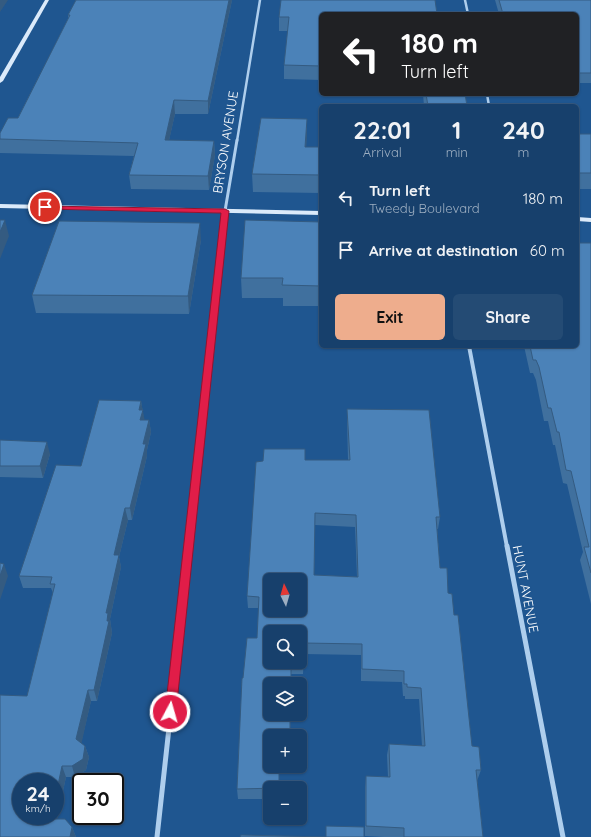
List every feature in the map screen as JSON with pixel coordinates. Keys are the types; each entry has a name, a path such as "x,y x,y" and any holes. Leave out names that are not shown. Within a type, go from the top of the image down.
{"main road":[{"path":"0,81 47,0"},
{"path":"0,206 319,214"},
{"path":"579,219 591,220"}],"street":[{"name":"BRYSON AVENUE","path":"157,837 225,211 260,0"},
{"path":"464,0 467,12"},
{"name":"HUNT AVENUE","path":"469,348 563,837"}],"building":[{"path":"76,0 229,0 208,101 174,100 165,140 214,141 208,176 129,175 138,143 0,139 0,133 8,118 18,118 70,15 68,15"},
{"path":"281,0 435,0 437,12 319,12 319,66 284,65 289,17 279,17"},
{"path":"499,0 591,0 591,73 579,73 579,12 502,12"},
{"path":"426,96 465,96 467,104 428,104"},
{"path":"261,118 307,119 305,147 319,147 319,175 252,174"},
{"path":"579,134 591,134 591,173 579,173"},
{"path":"0,220 5,220 0,232"},
{"path":"245,220 319,222 319,286 282,285 283,278 241,278"},
{"path":"59,221 200,223 188,296 32,295"},
{"path":"579,243 591,243 591,573 584,547 589,547 571,471 566,470 559,432 557,432 551,408 548,408 539,367 536,360 533,360 530,348 579,348"},
{"path":"99,400 141,401 139,410 143,410 140,420 149,420 143,444 146,444 130,508 125,508 114,555 119,555 106,613 108,613 107,621 109,621 94,690 88,690 76,739 85,746 83,759 72,766 62,766 61,773 12,773 12,825 64,825 65,819 72,827 70,837 0,837 0,695 27,696 55,584 50,584 52,577 19,576 56,465 81,466"},
{"path":"347,409 429,410 440,517 436,517 440,568 447,568 448,593 452,594 454,615 458,615 472,746 479,747 481,770 476,770 483,837 404,837 404,828 366,826 366,776 390,777 389,744 425,746 421,688 407,687 407,684 404,684 404,671 362,669 362,644 307,643 307,625 263,625 263,669 291,669 291,677 263,677 263,721 290,721 290,729 263,729 263,773 279,773 279,781 263,781 263,788 237,789 242,678 247,638 257,638 259,597 247,596 256,462 263,461 264,449 305,449 305,460 350,460","holes":["315,513 356,515 358,577 314,575"]},
{"path":"0,440 47,442 40,466 0,466"},
{"path":"0,563 4,564 0,576"},
{"path":"326,826 364,827 364,837 326,837"},
{"path":"241,835 326,837 240,837"}],"route":[{"path":"45,207 225,211 170,712"}]}
